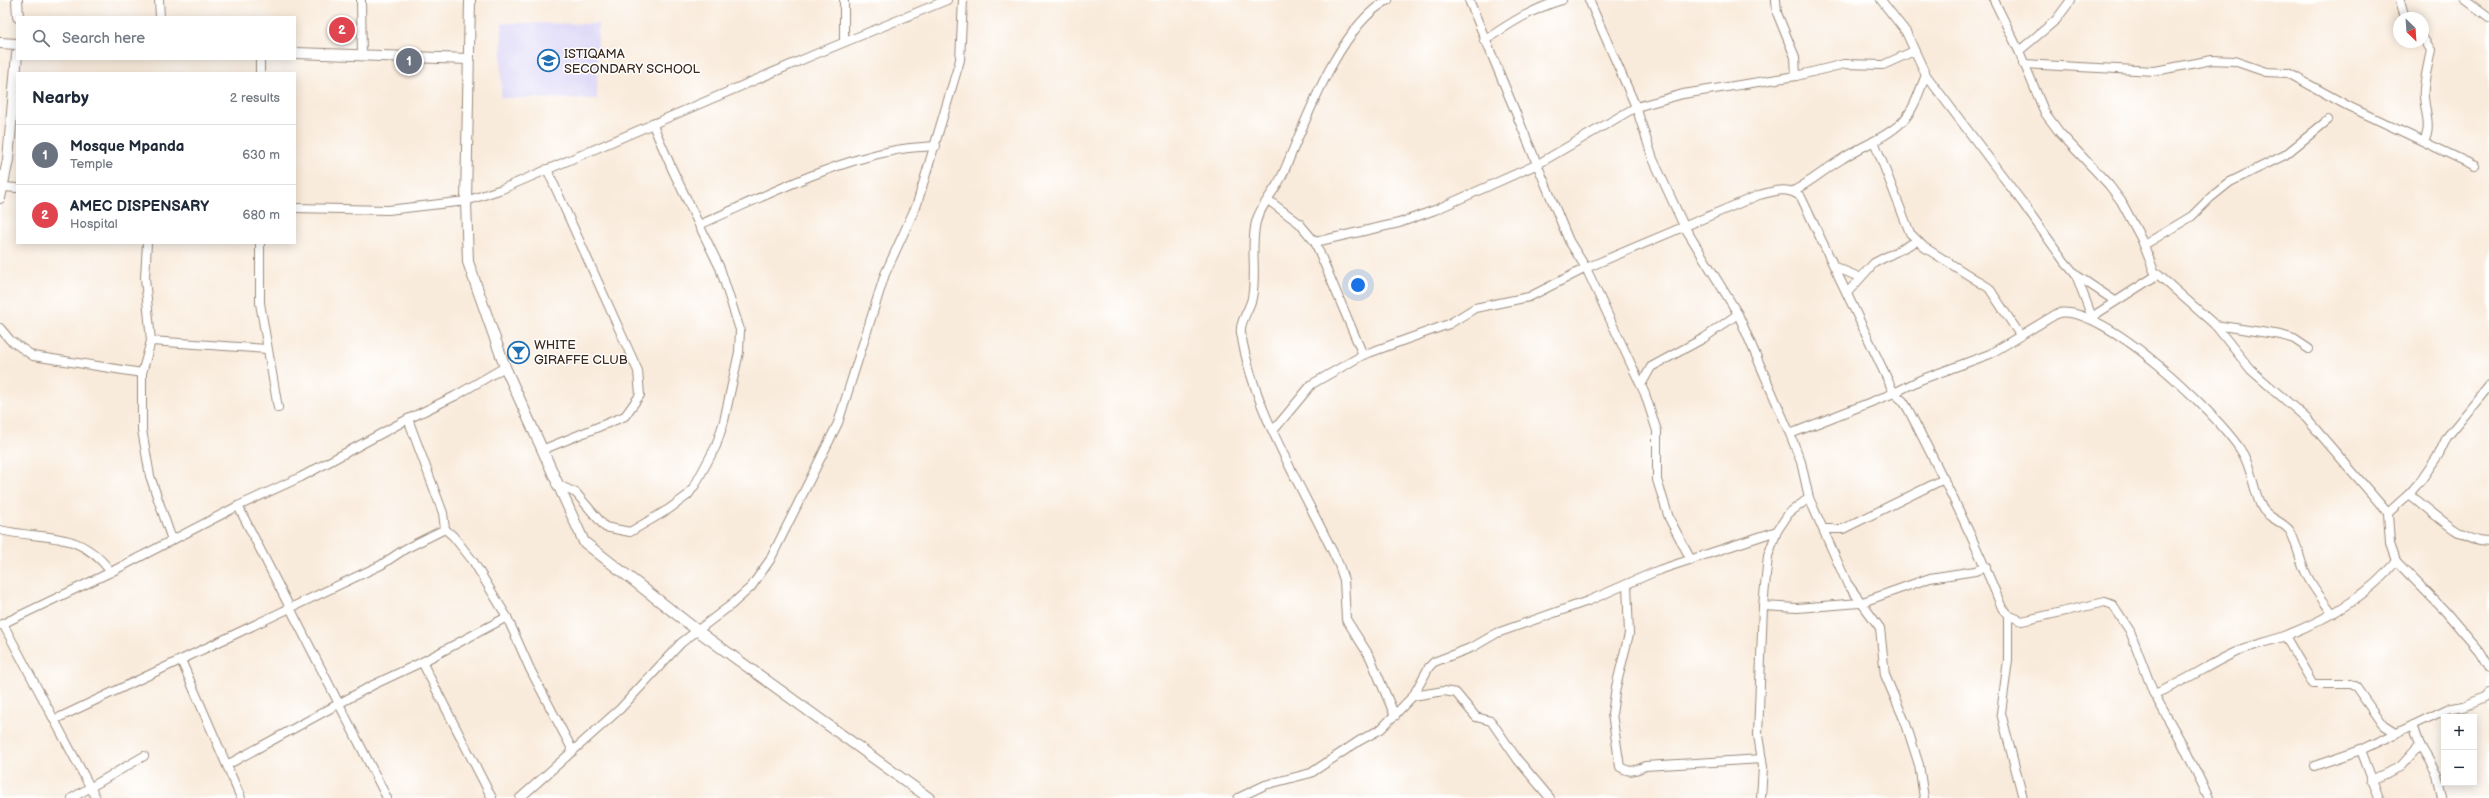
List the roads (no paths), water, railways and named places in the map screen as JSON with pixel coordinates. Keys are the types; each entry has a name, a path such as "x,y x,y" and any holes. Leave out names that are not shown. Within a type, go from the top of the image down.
{"street":[{"path":"17,0 18,16"},
{"path":"159,0 160,16"},
{"path":"361,0 362,55"},
{"path":"470,0 466,201 468,262 504,367 556,484 584,542 698,631 929,798"},
{"path":"844,0 844,42"},
{"path":"296,208 388,210 466,201 502,189 652,123 947,0"},
{"path":"520,798 620,708 681,644 751,587 770,560 838,422 884,274 917,204 936,146 960,60 963,0"},
{"path":"1388,0 1369,13 1346,42 1318,93 1281,177 1256,222 1253,297 1240,331 1248,366 1273,431 1339,565 1344,580 1346,619 1370,657 1395,716"},
{"path":"1468,0 1569,241 1586,268 1641,384 1657,431 1657,480 1669,518 1691,560"},
{"path":"1484,41 1516,18 1537,8 1562,0"},
{"path":"1589,0 1636,107 1653,159 1684,226 1738,314 1801,462 1809,498 1847,583 1860,603 1871,614 1880,628 1885,675 1906,724 1919,765 1924,798"},
{"path":"1776,0 1777,13 1795,57 1796,76"},
{"path":"1882,0 1906,32 1926,75 2076,275 2091,317"},
{"path":"1994,0 2019,51 2023,64 2045,113 2060,133 2109,185 2144,245 2150,265 2158,276 2215,325 2251,370 2306,418 2388,513 2390,544 2396,561 2446,611 2479,651 2489,668"},
{"path":"2019,51 2056,20 2071,0"},
{"path":"2400,0 2403,12"},
{"path":"2466,0 2489,17"},
{"path":"0,43 16,44"},
{"path":"2424,140 2427,134 2428,125 2423,94 2431,50 2429,47"},
{"path":"1315,242 1399,223 1435,210 1538,164 1636,107 1683,94 1796,76 1844,64 1883,65 1914,51"},
{"path":"296,53 468,59"},
{"path":"0,198 4,187 16,60"},
{"path":"260,60 260,72"},
{"path":"2023,64 2155,71 2212,60 2234,61 2266,72 2291,74 2348,106 2424,140 2475,166"},
{"path":"1794,191 1818,178 1841,159 1892,131 1903,122 1912,110 1926,75"},
{"path":"2144,245 2192,216 2210,198 2230,182 2285,155 2328,120"},
{"path":"556,484 576,493 605,527 625,533 669,509 688,495 696,485 716,446 724,421 739,352 740,330 720,268 652,123"},
{"path":"1874,141 1901,214 1917,241 1939,258 1989,288 2020,335"},
{"path":"699,225 770,194 853,161 897,150 936,146"},
{"path":"542,450 625,416 637,401 641,388 638,371 547,169"},
{"path":"4,187 16,188"},
{"path":"1273,431 1312,384 1363,355 1449,324 1475,308 1529,297 1586,268 1759,195 1782,189 1794,191 1801,197 1894,394 1903,401 1944,479 1986,567 2002,608 2008,615 2022,621 2110,603 2116,608 2130,631 2154,694 2180,738 2209,798"},
{"path":"1268,200 1299,223 1315,242 1363,355"},
{"path":"1847,293 1858,277 1874,263 1890,252 1917,241"},
{"path":"147,244 145,278 151,341 142,373 142,430 150,476 172,540"},
{"path":"260,244 260,303 266,349 278,408"},
{"path":"1835,267 1858,277"},
{"path":"2076,275 2116,301"},
{"path":"2091,317 2158,276"},
{"path":"1790,434 1894,394 1920,380 1990,354 2058,313 2065,311 2091,317 2128,341 2186,389 2240,449 2250,466 2260,505 2266,512 2290,530 2305,573 2333,614"},
{"path":"1641,384 1650,367 1704,338 1738,314"},
{"path":"2215,325 2281,335 2294,339 2309,349"},
{"path":"0,328 10,340 33,356 142,373"},
{"path":"151,341 266,349"},
{"path":"96,798 56,719 2,624 111,572 238,506 301,477 408,419 455,396 504,367"},
{"path":"2388,513 2409,494 2439,454 2447,437 2489,386"},
{"path":"408,419 443,513 444,529 453,536 473,561 506,617 530,669 573,751"},
{"path":"1824,530 1843,529 1944,479"},
{"path":"2409,494 2461,534 2482,542 2489,542"},
{"path":"1761,798 1762,758 1758,735 1763,606 1768,556 1777,531 1789,513 1809,498"},
{"path":"238,506 289,609 387,798"},
{"path":"56,719 381,565 405,549 444,529"},
{"path":"0,530 67,540 85,546 98,555 111,572"},
{"path":"1238,798 1265,785 1311,773 1359,741 1381,729 1413,696 1429,667 1434,662 1473,647 1497,633 1588,601 1659,570 1777,531"},
{"path":"2154,694 2180,683 2242,650 2286,636 2333,614 2378,581 2396,561"},
{"path":"1763,606 1797,608 1860,603 1930,578 1975,571 1986,567"},
{"path":"1627,584 1630,634 1616,687 1612,714 1620,768 1633,772 1645,766 1762,758"},
{"path":"2008,615 2008,660 2001,713 2023,798"},
{"path":"227,765 338,704 422,662 506,617"},
{"path":"2286,636 2313,684 2350,684 2356,687 2382,724 2396,733"},
{"path":"181,660 241,798"},
{"path":"422,662 492,798"},
{"path":"1413,696 1444,691 1456,693 1476,717 1491,721 1518,760 1550,798"},
{"path":"2314,766 2362,750 2447,709 2476,701 2489,693"},
{"path":"2413,725 2420,745 2432,763 2442,798"},
{"path":"2371,780 2400,767 2420,745"},
{"path":"2362,750 2371,780 2379,798"},
{"path":"72,798 144,756"}],"place":[{"name":"AMEC DISPENSARY","path":"342,30"},
{"name":"Mosque Mpanda","path":"409,61"},
{"name":"ISTIQAMA SECONDARY SCHOOL","path":"549,61"},
{"name":"WHITE GIRAFFE CLUB","path":"518,352"}]}
